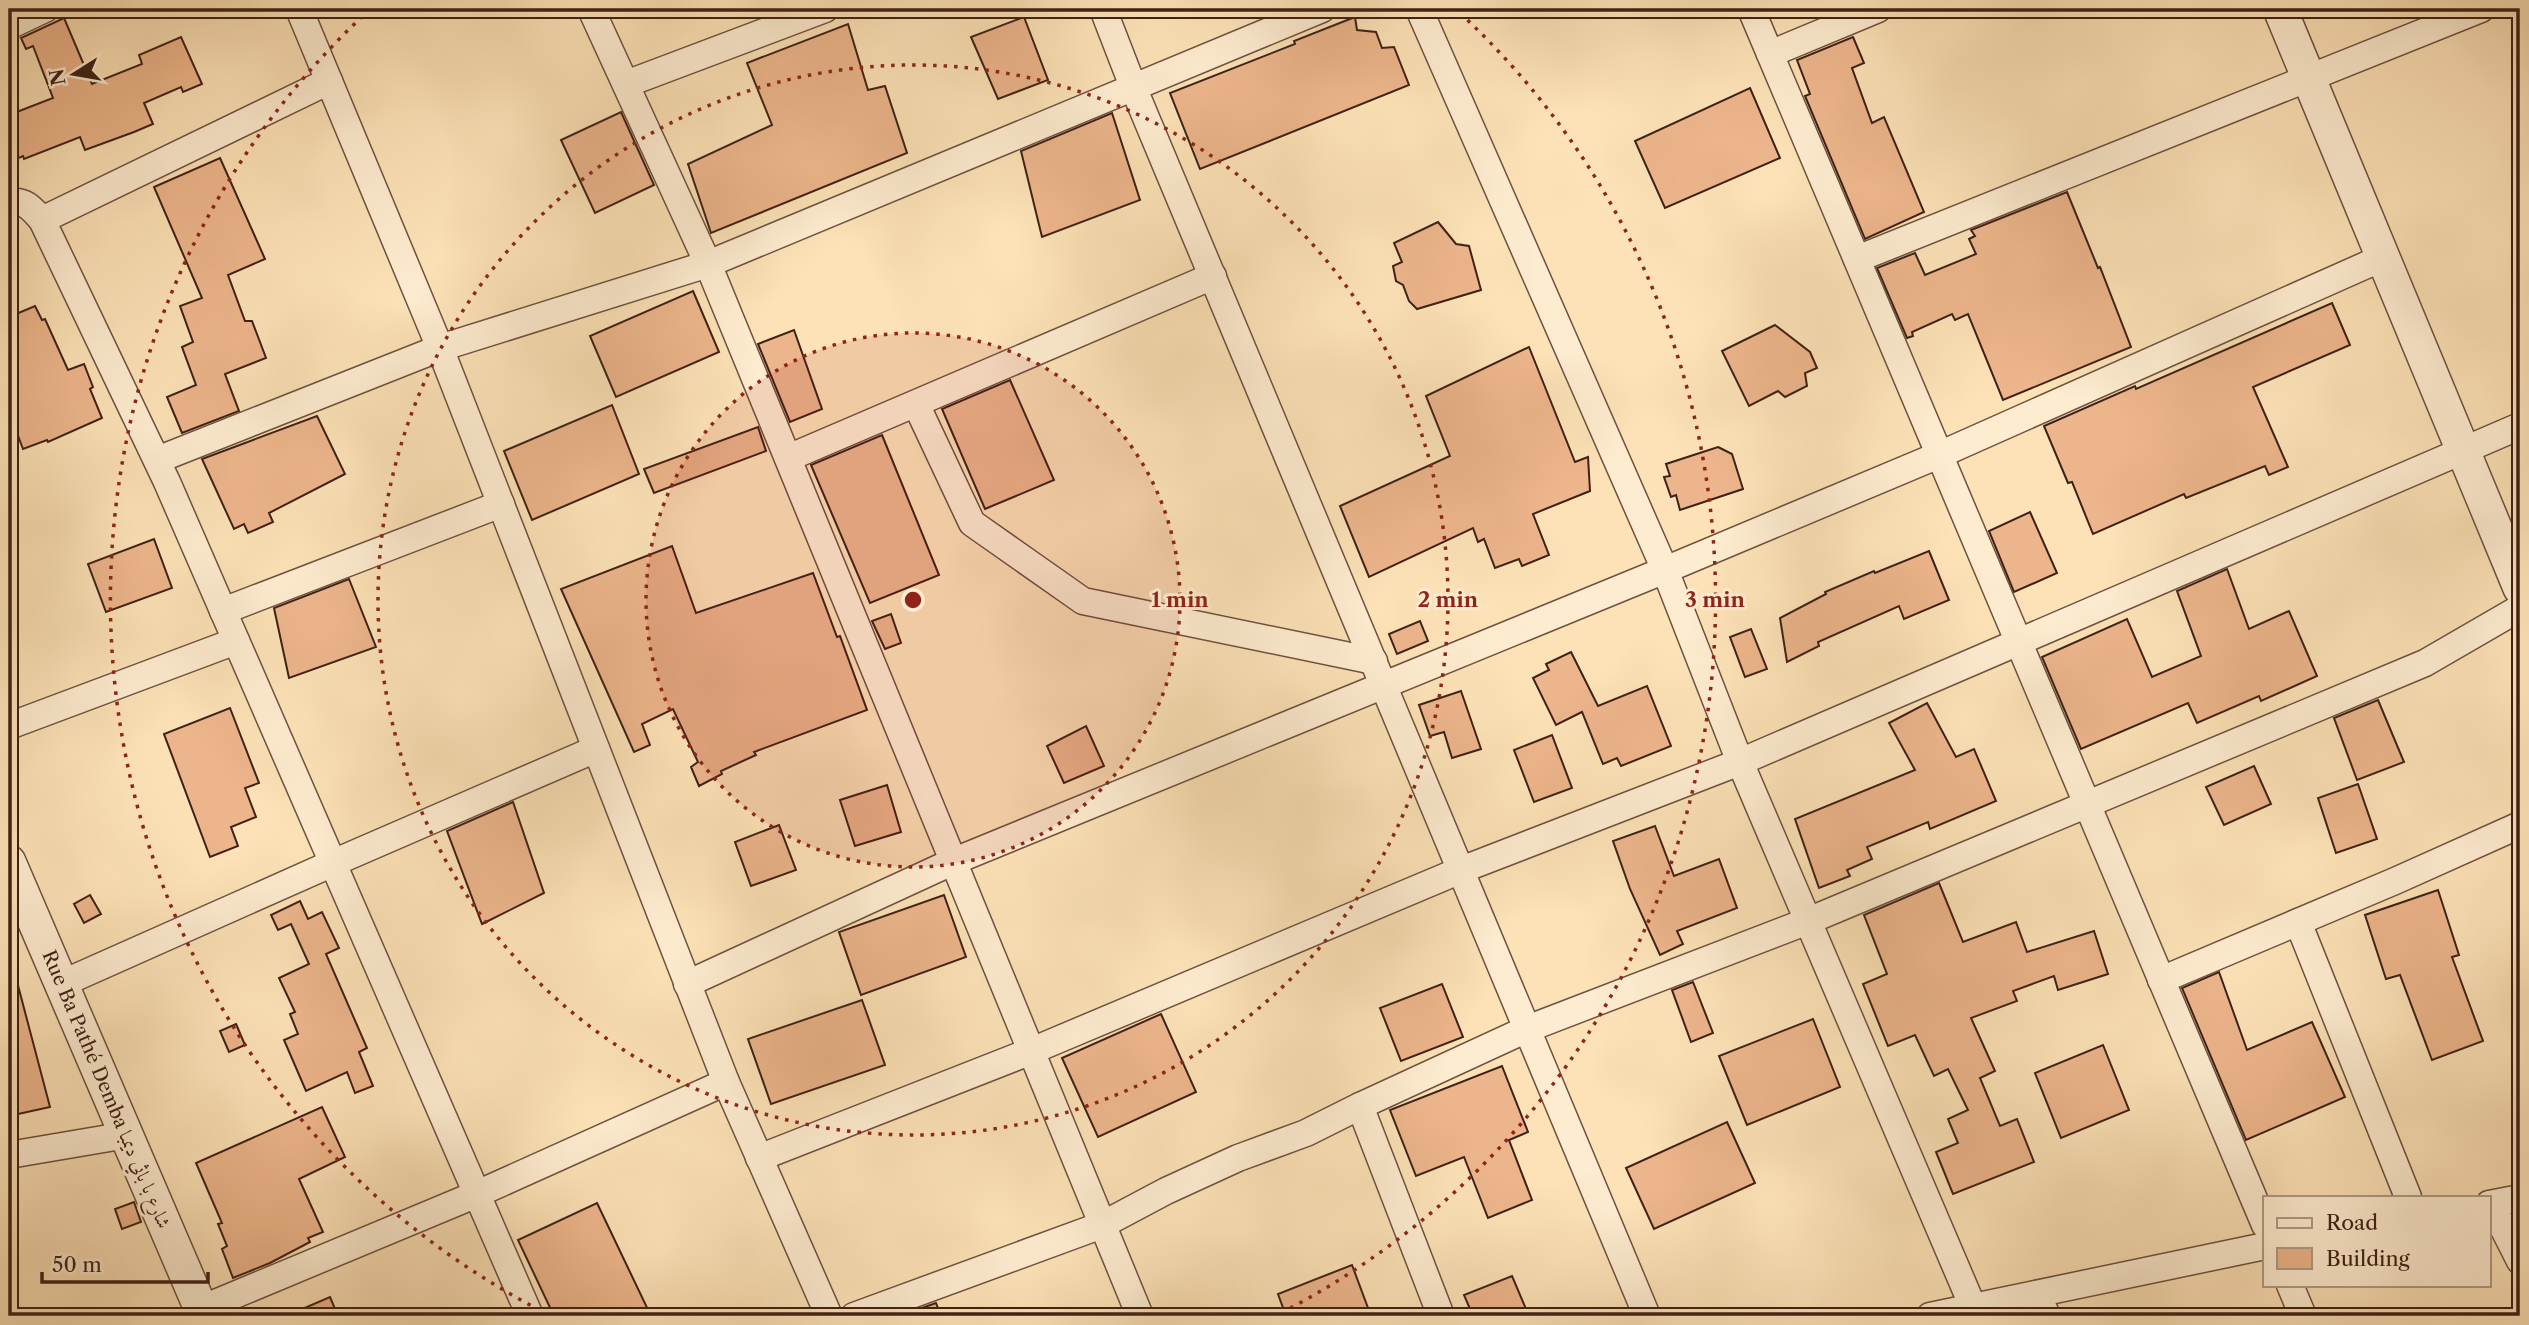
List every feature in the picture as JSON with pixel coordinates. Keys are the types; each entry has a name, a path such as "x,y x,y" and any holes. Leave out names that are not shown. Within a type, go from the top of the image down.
{"street":[{"path":"9,26 45,9"},
{"path":"299,9 440,348 726,1082 830,1316"},
{"path":"591,9 708,264 1140,1316"},
{"path":"626,84 825,9"},
{"path":"1103,9 1134,89 1647,1316"},
{"path":"157,460 440,348 708,264 1322,9"},
{"path":"1419,9 1665,570 1740,762 1973,1307"},
{"path":"1751,9 2263,1219"},
{"path":"1770,54 1878,9"},
{"path":"2280,9 2520,588"},
{"path":"1857,259 2482,9"},
{"path":"43,220 329,81"},
{"path":"9,203 29,204 43,220 157,460 530,1316"},
{"path":"687,984 952,862 1940,455 2382,258"},
{"path":"788,458 1213,276"},
{"path":"916,404 972,523 1083,601 1374,661"},
{"path":"759,1158 1030,1052 1461,870 1740,762 2520,426"},
{"path":"223,611 501,504"},
{"path":"854,1316 1102,1225 1166,1191 1238,1158 1306,1133 1527,1028 1808,921 2425,663 2520,608"},
{"path":"9,726 236,642"},
{"path":"61,984 596,749"},
{"path":"2161,980 2520,824"},
{"name":"Rue Ba Pathé Demba شارع با باثي ديمبا","path":"9,862 17,901 61,984 203,1312"},
{"path":"2298,922 2408,1196"},
{"path":"203,1312 477,1194 726,1082"},
{"path":"1360,1106 1441,1316"},
{"path":"9,1155 127,1135"},
{"path":"2520,1198 2490,1204 2520,1261"},
{"path":"1930,1316 1973,1307 2042,1305 2263,1247"},
{"path":"2290,1286 2304,1316"}],"building":[{"path":"1024,17 1048,80 998,99 971,37"},
{"path":"1355,17 1357,30 1376,32 1382,48 1394,47 1409,85 1200,169 1170,93 1295,44 1294,41"},
{"path":"64,18 92,84 142,64 139,55 181,37 202,84 183,92 181,87 144,103 153,124 134,132 85,150 80,137 24,159 23,156 9,162 9,115 53,98 33,46 26,49 21,38"},
{"path":"848,24 868,90 885,86 907,153 711,233 688,164 772,125 747,63"},
{"path":"1853,37 1864,63 1852,68 1872,123 1884,117 1924,212 1865,239 1805,96 1810,94 1797,60"},
{"path":"1750,88 1780,158 1665,208 1635,141"},
{"path":"621,112 654,185 595,213 561,140"},
{"path":"1112,113 1140,200 1042,237 1021,151"},
{"path":"220,158 265,259 228,275 245,321 252,321 266,358 225,374 239,411 182,433 167,397 196,385 182,347 193,342 180,306 202,298 154,187"},
{"path":"2067,192 2131,347 2003,400 1968,314 1955,320 1952,314 1912,332 1913,336 1907,338 1877,268 1915,253 1925,275 1976,254 1969,239 1975,236 1971,230"},
{"path":"1438,222 1456,244 1469,246 1481,290 1417,309 1409,301 1403,285 1396,281 1393,266 1402,262 1394,243"},
{"path":"693,291 719,352 616,397 590,336"},
{"path":"2332,303 2350,345 2253,387 2288,467 2269,475 2265,466 2186,498 2184,494 2093,534 2072,482 2068,483 2044,426 2135,386 2136,389"},
{"path":"35,306 42,320 45,319 68,370 84,364 93,387 90,389 102,418 48,442 47,440 23,449 17,433 9,436 9,317"},
{"path":"1775,325 1810,352 1817,368 1805,373 1807,386 1785,397 1778,391 1749,406 1722,351"},
{"path":"794,330 822,409 790,422 758,344"},
{"path":"1529,347 1575,462 1588,457 1590,491 1533,514 1549,555 1522,566 1519,559 1495,568 1484,539 1478,542 1473,528 1369,577 1340,506 1450,456 1426,396"},
{"path":"1010,380 1054,480 985,509 942,409"},
{"path":"612,405 639,474 532,520 504,451"},
{"path":"317,416 345,474 269,513 273,522 248,533 244,524 234,529 202,459"},
{"path":"758,427 766,451 654,493 644,469"},
{"path":"882,435 939,575 870,603 811,465"},
{"path":"1718,447 1732,454 1743,489 1680,510 1676,495 1671,497 1664,477 1670,476 1666,464"},
{"path":"2030,512 2057,573 2014,592 1989,531"},
{"path":"154,539 172,588 106,612 88,564"},
{"path":"672,546 696,613 813,573 867,710 754,752 756,755 721,771 722,774 699,786 691,767 698,762 673,709 642,724 650,745 634,752 561,589"},
{"path":"1929,551 1949,600 1904,619 1899,606 1818,642 1819,646 1787,662 1780,618 1826,594 1825,592"},
{"path":"2227,569 2249,629 2289,611 2317,676 2261,701 2259,696 2197,723 2188,703 2081,749 2042,657 2127,619 2152,677 2201,656 2177,591"},
{"path":"349,579 376,647 289,678 274,608"},
{"path":"891,614 901,643 885,649 872,621"},
{"path":"1420,621 1428,641 1397,654 1389,634"},
{"path":"1751,629 1767,669 1745,677 1730,637"},
{"path":"1571,652 1598,706 1647,686 1671,746 1621,766 1617,758 1603,764 1582,712 1556,725 1533,678 1549,670 1546,664"},
{"path":"1461,691 1481,749 1452,758 1444,732 1430,736 1419,705"},
{"path":"2378,700 2404,762 2357,780 2334,718"},
{"path":"1927,703 1956,757 1974,749 1996,801 1930,829 1928,822 1867,847 1872,859 1847,870 1850,876 1819,888 1795,819 1915,770 1889,723"},
{"path":"230,708 259,783 245,788 256,817 231,827 238,846 210,857 164,734"},
{"path":"1086,726 1104,766 1064,783 1047,746"},
{"path":"1552,735 1572,788 1534,802 1514,750"},
{"path":"2254,766 2271,804 2224,825 2206,787"},
{"path":"2358,784 2377,839 2336,853 2318,798"},
{"path":"887,785 901,832 855,846 840,800"},
{"path":"513,802 544,893 482,924 447,831"},
{"path":"779,825 796,870 751,886 735,842"},
{"path":"1655,826 1674,876 1719,859 1737,908 1677,931 1683,944 1660,955 1630,889 1613,841"},
{"path":"1939,883 1963,942 2016,922 2027,952 2094,931 2108,974 2058,990 2054,976 2013,991 2017,1001 1971,1018 1995,1071 1980,1078 2000,1126 2017,1119 2034,1162 1953,1194 1936,1152 1958,1143 1948,1119 1968,1110 1948,1069 1934,1076 1915,1035 1888,1046 1863,984 1887,974 1864,915"},
{"path":"2438,890 2459,955 2452,957 2483,1041 2432,1060 2400,975 2386,979 2365,915"},
{"path":"90,895 101,914 84,923 74,904"},
{"path":"944,895 966,957 861,995 839,932"},
{"path":"300,901 308,919 322,912 339,948 326,954 367,1048 359,1052 373,1086 355,1093 347,1072 306,1091 284,1040 298,1034 290,1014 295,1012 279,978 309,964 291,924 278,930 271,915"},
{"path":"2219,972 2247,1050 2312,1022 2345,1097 2246,1140 2182,988"},
{"path":"15,974 50,1107 9,1116 9,975"},
{"path":"1693,982 1713,1033 1691,1042 1672,990"},
{"path":"1442,984 1463,1037 1401,1061 1380,1008"},
{"path":"862,1000 885,1065 771,1104 748,1039"},
{"path":"1161,1014 1196,1092 1098,1137 1062,1058"},
{"path":"1813,1019 1840,1087 1747,1125 1719,1056"},
{"path":"236,1024 245,1045 229,1052 220,1031"},
{"path":"2103,1045 2129,1110 2061,1138 2035,1073"},
{"path":"1502,1066 1528,1132 1509,1140 1532,1200 1488,1218 1464,1157 1416,1176 1390,1110"},
{"path":"322,1107 345,1157 299,1179 323,1232 308,1238 310,1242 270,1263 233,1278 222,1249 227,1246 218,1224 222,1223 196,1163"},
{"path":"1727,1122 1755,1183 1654,1229 1626,1168"},
{"path":"134,1202 141,1222 122,1229 115,1209"},
{"path":"597,1203 651,1316 554,1316 518,1240"},
{"path":"1352,1265 1371,1316 1286,1316 1278,1294"},
{"path":"1512,1276 1529,1316 1473,1316 1464,1295"},
{"path":"330,1297 338,1316 286,1316"},
{"path":"936,1303 941,1316 899,1316"}]}
